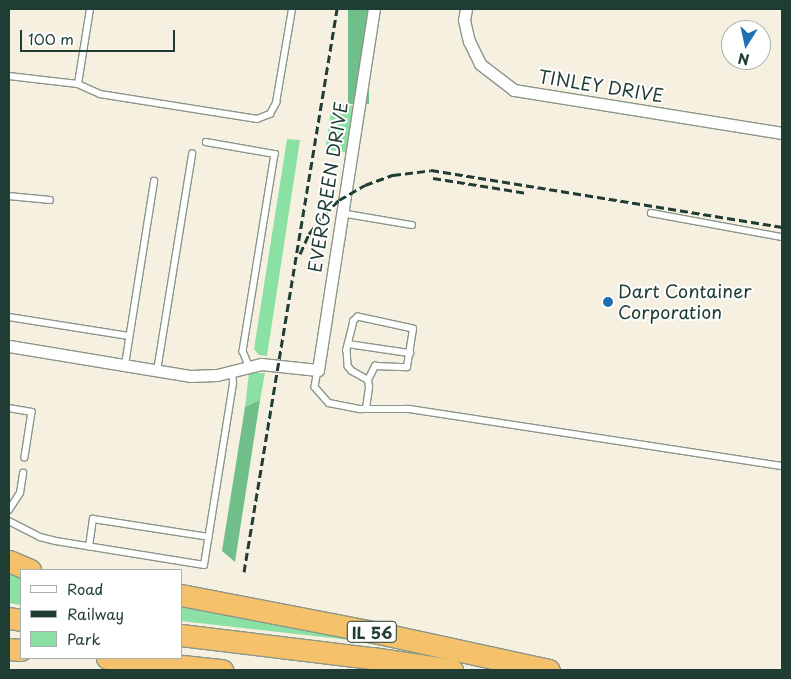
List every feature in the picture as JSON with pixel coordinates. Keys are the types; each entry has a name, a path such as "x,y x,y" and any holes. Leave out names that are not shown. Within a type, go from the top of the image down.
{"highway":[{"path":"9,561 28,569"},
{"name":"IL 56","path":"182,595 374,632 549,670"},
{"path":"182,635 372,658 452,670"},
{"path":"117,659 222,670"}],"street":[{"name":"EVERGREEN DRIVE","path":"318,370 374,9"},
{"name":"TINLEY DRIVE","path":"466,9 464,20 467,34 480,64 514,90 782,133"},
{"path":"9,346 202,377 261,364 318,370"}],"lane":[{"path":"78,84 90,9"},
{"path":"9,76 78,84 100,94 256,119 270,114 276,103 292,9"},
{"path":"206,142 274,154 243,351 249,366"},
{"path":"157,371 192,154"},
{"path":"125,365 154,180"},
{"path":"9,196 50,200"},
{"path":"341,213 412,225"},
{"path":"651,213 782,237"},
{"path":"9,317 129,336"},
{"path":"366,409 368,380 375,366 408,367 414,329 358,317 354,321 348,344 348,366 352,371 368,380"},
{"path":"348,344 410,354"},
{"path":"318,370 315,387 329,403 366,409 409,409 782,466"},
{"path":"9,520 40,537 88,547 204,565 233,383 232,371"},
{"path":"9,408 32,412 25,457"},
{"path":"9,510 20,493 22,473"},
{"path":"88,547 93,519 209,537"}],"green space":[{"path":"348,9 369,9 369,104 348,104"},
{"path":"332,103 354,106 347,153 325,150"},
{"path":"287,139 300,140 267,356 259,355 254,349"},
{"path":"249,373 265,373 260,400 245,407"},
{"path":"260,400 235,562 222,551 245,407"},
{"path":"9,571 20,576 20,605 9,603"},
{"path":"182,603 394,645 182,621"}],"railway":[{"path":"244,572 337,9"},
{"path":"300,254 309,234 324,214 339,200 365,185 393,175 431,170 782,227"},
{"path":"433,178 527,193"}],"place":[{"name":"Dart Container Corporation","path":"608,302"}]}
